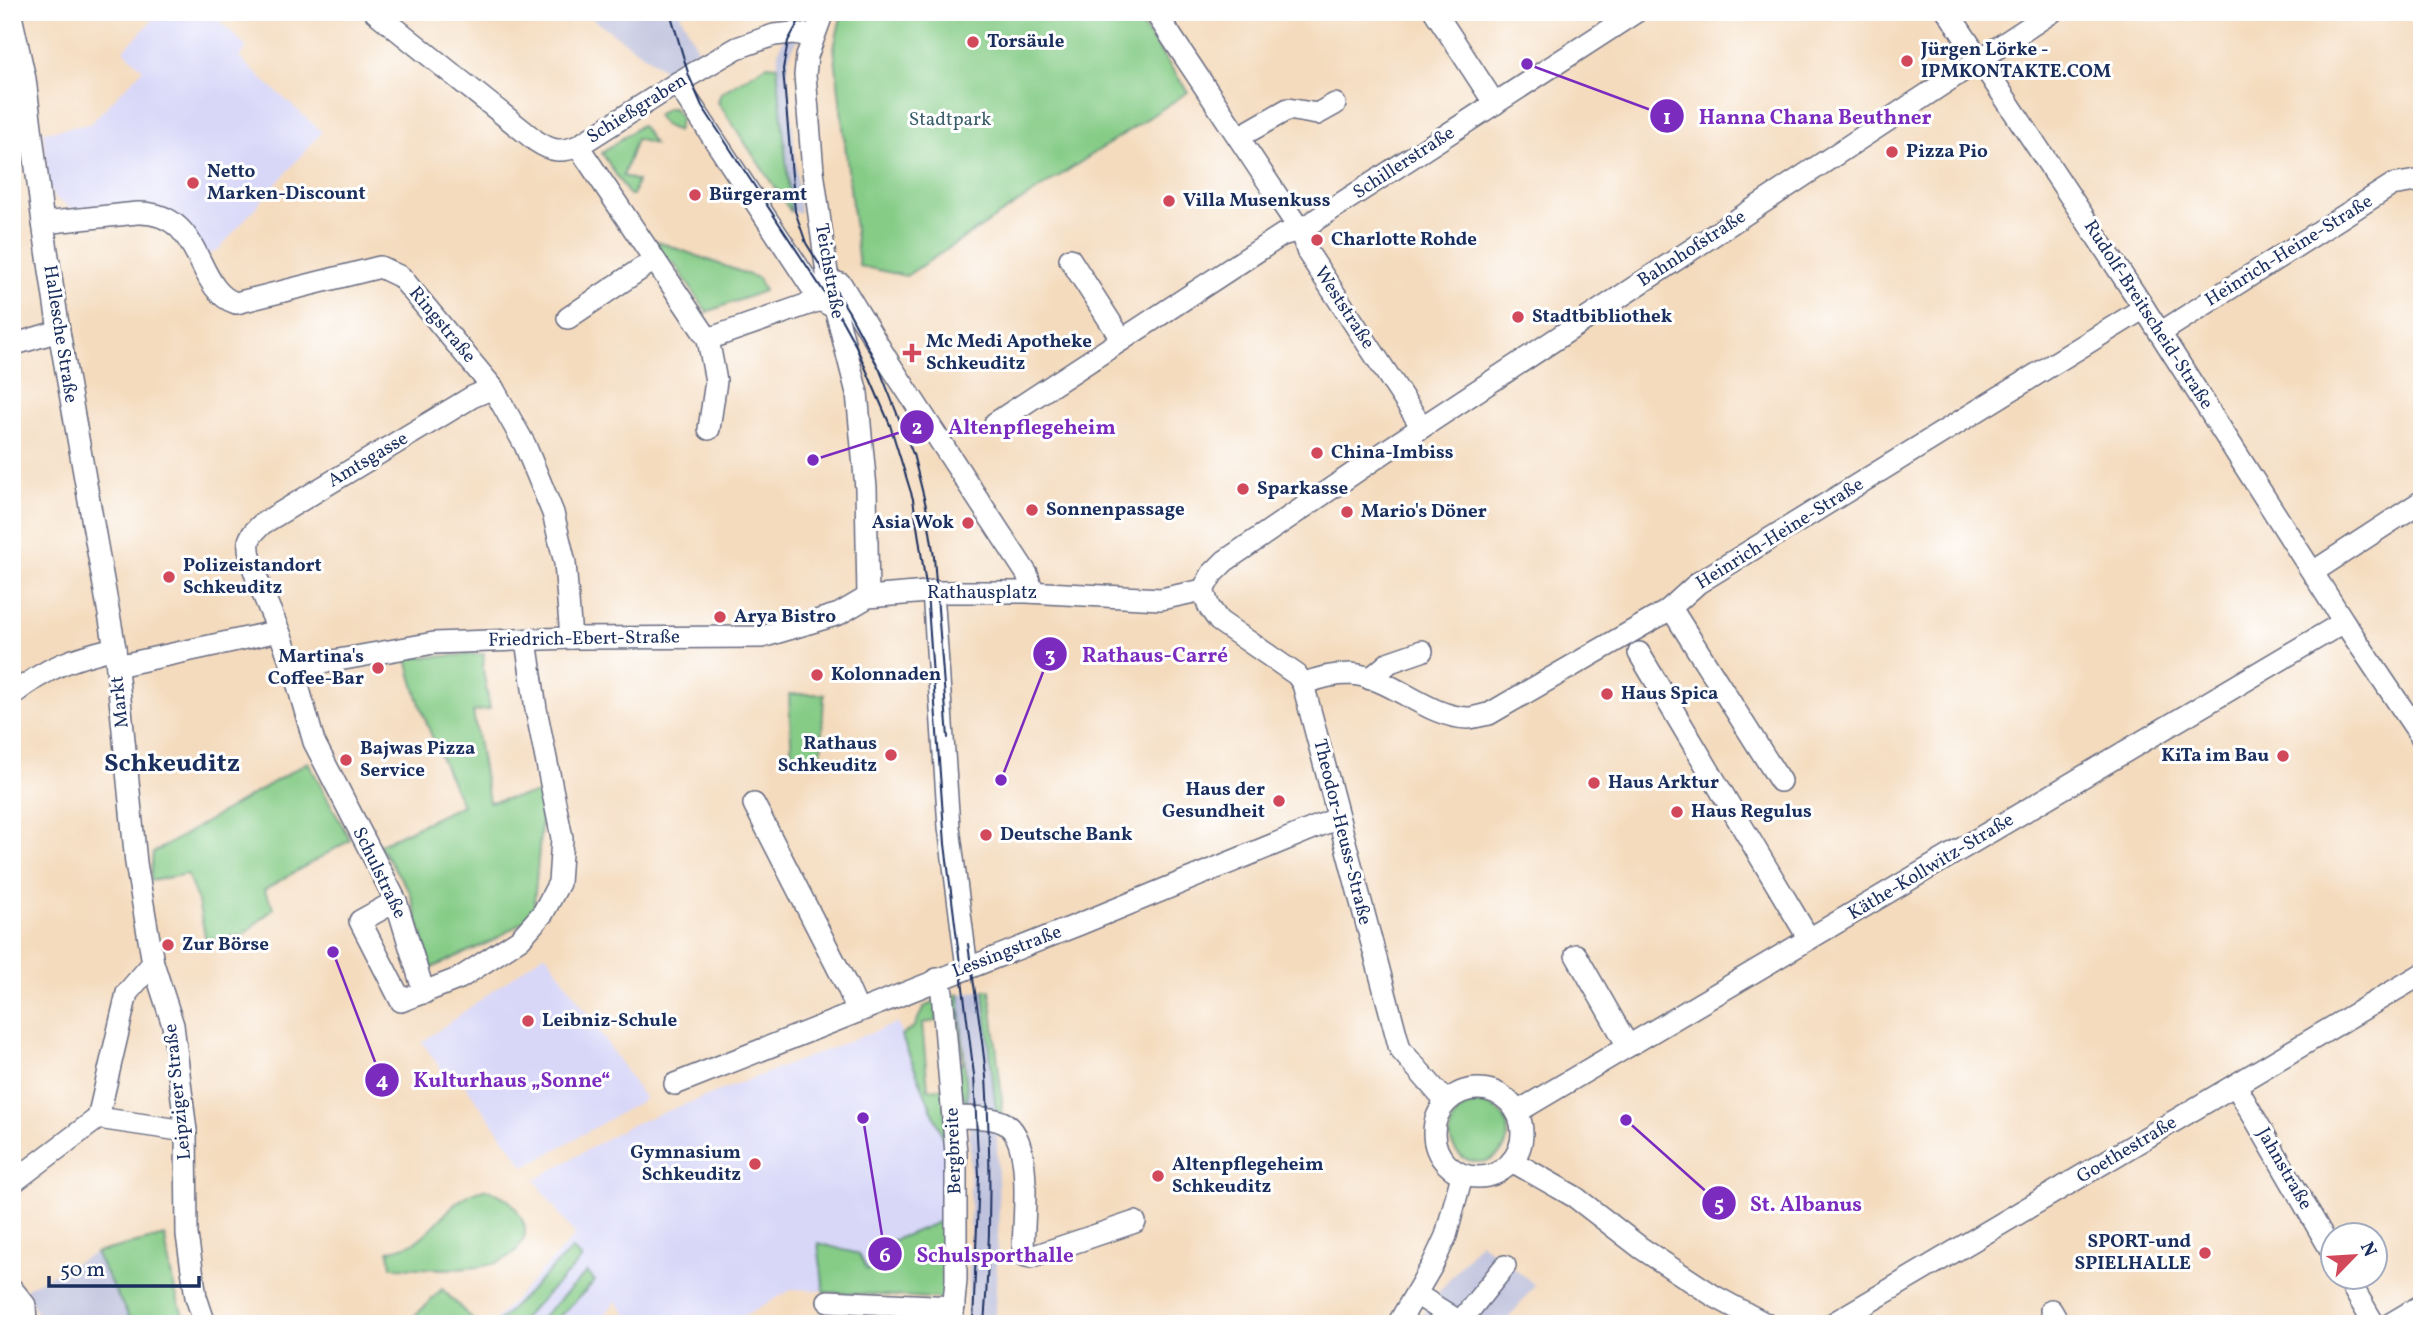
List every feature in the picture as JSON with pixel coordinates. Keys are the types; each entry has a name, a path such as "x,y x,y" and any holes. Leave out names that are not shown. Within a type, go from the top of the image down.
{"street":[{"name":"Schießgraben","path":"374,12 536,141 550,150 565,152 737,48 774,35 793,33 813,36"},
{"name":"Teichstraße","path":"822,12 807,56 805,75 813,171 828,280 827,304 857,393 866,488 868,597"},
{"name":"Weststraße","path":"1155,12 1300,230 1308,253 1422,427"},
{"path":"1435,12 1495,104"},
{"name":"Schillerstraße","path":"995,424 1282,235 1300,230 1636,12"},
{"name":"Rudolf-Breitscheid-Straße","path":"1948,12 2144,308 2344,622 2422,738"},
{"name":"Bahnhofstraße","path":"1203,590 1212,574 1225,561 1422,427 2052,12"},
{"name":"Hallesche Straße","path":"12,20 25,79 59,331 116,657"},
{"path":"677,83 827,304 708,339"},
{"path":"1238,136 1288,109 1317,114 1335,104"},
{"path":"578,146 708,339 716,381 709,429"},
{"name":"Heinrich-Heine-Straße","path":"2160,333 2392,186 2422,180"},
{"name":"Ringstraße","path":"43,223 150,212 174,223 191,242 216,290 225,299 236,303 380,267 401,277 493,388 525,445 554,513 565,563 571,638"},
{"path":"1070,259 1122,340"},
{"path":"568,318 654,260"},
{"path":"828,280 841,284 1027,574 1033,592"},
{"name":"Heinrich-Heine-Straße","path":"1303,684 1322,677 1352,674 1370,679 1452,716 1470,718 1489,714 1671,608 1698,583 2144,308"},
{"path":"12,345 59,331"},
{"name":"Amtsgasse","path":"279,631 250,558 249,541 262,524 472,397 493,388"},
{"path":"2313,572 2422,501"},
{"path":"1203,590 1209,607 1219,621 1297,675 1303,684"},
{"name":"Rathausplatz","path":"868,597 933,591 1033,592 1161,600 1203,590"},
{"path":"933,591 948,827 967,968"},
{"name":"Friedrich-Ebert-Straße","path":"293,668 434,643 571,638 762,637 839,614 868,597"},
{"path":"1671,608 1780,781"},
{"name":"Käthe-Kollwitz-Straße","path":"1517,1112 2344,622"},
{"path":"279,631 293,668"},
{"name":"Markt","path":"136,863 116,657 279,631"},
{"path":"396,901 360,921 401,1001 460,978 520,939 543,913 559,883 562,838 544,783 531,710 526,640"},
{"path":"1370,679 1390,662 1422,651"},
{"path":"1639,653 1809,939"},
{"path":"12,695 49,669 76,657 116,657"},
{"name":"Schulstraße","path":"293,668 314,743 396,901 424,993"},
{"name":"Theodor-Heuss-Straße","path":"1303,684 1401,1049 1446,1102"},
{"path":"754,804 858,1012"},
{"name":"Lessingstraße","path":"675,1084 1338,818"},
{"name":"Leipziger Straße","path":"136,863 153,963 173,1025 186,1131 187,1235 196,1297 205,1324"},
{"path":"1576,955 1628,1046"},
{"path":"12,1183 99,1118 127,993 153,963"},
{"name":"Goethestraße","path":"1832,1324 2422,974"},
{"name":"Bergbreite","path":"937,979 942,992 956,1153 953,1315"},
{"name":"Jahnstraße","path":"2236,1086 2318,1226"},
{"path":"1470,1089 1484,1089 1497,1093 1517,1112 1522,1138 1519,1150 1502,1171 1476,1178 1462,1175 1449,1168 1440,1157 1434,1143 1433,1128 1437,1114 1446,1102 1457,1094 1470,1089"},
{"path":"953,1117 1002,1122 1017,1136 1024,1161 1023,1251 1026,1256 1031,1257 1135,1222"},
{"path":"99,1118 186,1131"},
{"path":"1512,1161 1575,1198 1641,1248 1714,1296 1766,1324"},
{"path":"1398,1324 1446,1236 1462,1175"},
{"path":"1416,1294 1459,1323 1505,1266"},
{"path":"12,1289 25,1305 26,1324"},
{"path":"2354,1290 2374,1324"},
{"path":"828,1301 953,1315"},
{"path":"2390,1324 2422,1305"}],"shaded area":[{"path":"160,12 210,12 247,47 239,58 322,132 219,249 208,255 141,203 72,209 54,197 49,185 43,132 90,124 143,69 124,50"},
{"path":"583,12 679,12 698,49 665,70"},
{"path":"794,12 813,12 807,16 789,57 788,74 800,212 791,212 777,78 778,52"},
{"path":"544,954 548,956 645,1099 525,1167 454,1070 445,1075 422,1042"},
{"path":"984,990 996,1112 999,1208 995,1313 994,1324 966,1324 970,1254 970,1140 966,1056 959,994"},
{"name":"Gymnasium Schkeuditz","path":"897,1023 948,1148 948,1298 793,1289 728,1324 633,1324 616,1301 597,1324 491,1324 575,1236 535,1180 628,1126"},
{"path":"1480,1242 1535,1285 1504,1324 1417,1324 1439,1292"},
{"path":"95,1253 129,1317 120,1324 41,1324 26,1288"}],"green space":[{"name":"Stadtpark","path":"842,12 1133,12 1188,92 906,276 859,266 834,48"},
{"path":"767,65 777,66 791,212 718,102 721,93"},
{"path":"667,108 673,108 681,117 677,131 664,125 657,115"},
{"path":"641,125 654,144 636,139 623,176 637,181 633,195 629,195 602,153"},
{"path":"656,241 758,278 764,291 707,312 673,262 663,261 653,248"},
{"path":"484,654 483,670 490,709 473,712 489,802 541,793 541,827 533,915 494,940 431,968 410,892 379,845 462,805 423,714 407,658"},
{"path":"789,694 824,694 821,753 813,761 792,762"},
{"path":"308,762 350,840 264,890 274,908 243,935 206,940 198,902 187,874 150,881 153,853"},
{"path":"984,990 990,990 1002,1100 1001,1114 996,1112"},
{"path":"959,994 968,1105 959,1088 956,1064 963,1063 959,1013 952,1013 951,997"},
{"path":"936,1001 937,1021 922,1023 928,1089 943,1088 947,1147 901,1035 914,1027 924,1007"},
{"path":"1479,1104 1490,1106 1503,1117 1508,1133 1506,1144 1495,1157 1479,1162 1468,1160 1455,1149 1450,1133 1452,1122 1463,1109"},
{"path":"484,1189 508,1200 524,1225 523,1241 509,1257 495,1263 460,1269 391,1267 389,1251 415,1242 463,1198"},
{"path":"946,1219 948,1299 824,1292 818,1243 859,1254 867,1270 876,1267 867,1251"},
{"path":"165,1236 173,1281 187,1324 120,1324 129,1317 95,1253"},
{"path":"572,1249 582,1259 517,1324 496,1324"},
{"path":"587,1272 595,1281 552,1324 535,1324"},
{"path":"442,1289 477,1324 407,1324"}],"tram line":[{"path":"670,12 689,76 702,106 839,315 856,346 890,425 913,499 927,592 945,844 974,1075 979,1176 973,1324"},
{"path":"804,12 788,41 783,69 795,211 806,243 849,312 879,368 913,454 926,506 934,557 948,738"},
{"path":"968,944 988,1108 989,1231 984,1324"}],"place":[{"name":"Torsäule","path":"973,42"},
{"name":"Jürgen Lörke - IPMKONTAKTE.COM","path":"1907,61"},
{"name":"Hanna Chana Beuthner","path":"1527,64"},
{"name":"Pizza Pio","path":"1892,152"},
{"name":"Netto Marken-Discount","path":"193,183"},
{"name":"Bürgeramt","path":"695,195"},
{"name":"Villa Musenkuss","path":"1169,201"},
{"name":"Charlotte Rohde","path":"1317,240"},
{"name":"Stadtbibliothek","path":"1518,317"},
{"name":"Mc Medi Apotheke Schkeuditz","path":"912,353"},
{"name":"China-Imbiss","path":"1317,453"},
{"name":"Altenpflegeheim","path":"813,460"},
{"name":"Sparkasse","path":"1243,489"},
{"name":"Sonnenpassage","path":"1032,510"},
{"name":"Mario's Döner","path":"1347,512"},
{"name":"Asia Wok","path":"968,523"},
{"name":"Polizeistandort Schkeuditz","path":"169,577"},
{"name":"Arya Bistro","path":"720,617"},
{"name":"Martina's Coffee-Bar","path":"378,668"},
{"name":"Kolonnaden","path":"817,675"},
{"name":"Haus Spica","path":"1607,694"},
{"name":"Rathaus Schkeuditz","path":"891,755"},
{"name":"KiTa im Bau","path":"2283,756"},
{"name":"Bajwas Pizza Service","path":"346,760"},
{"name":"Rathaus-Carré","path":"1001,780"},
{"name":"Haus Arktur","path":"1594,783"},
{"name":"Haus der Gesundheit","path":"1279,801"},
{"name":"Haus Regulus","path":"1677,812"},
{"name":"Deutsche Bank","path":"986,835"},
{"name":"Zur Börse","path":"168,945"},
{"name":"Kulturhaus „Sonne“","path":"333,952"},
{"name":"Leibniz-Schule","path":"528,1021"},
{"name":"Schulsporthalle","path":"863,1118"},
{"name":"St. Albanus","path":"1626,1120"},
{"name":"Gymnasium Schkeuditz","path":"755,1164"},
{"name":"Altenpflegeheim Schkeuditz","path":"1158,1176"},
{"name":"SPORT-und SPIELHALLE","path":"2205,1253"}],"district":[{"name":"Schkeuditz","path":"172,764"}]}
